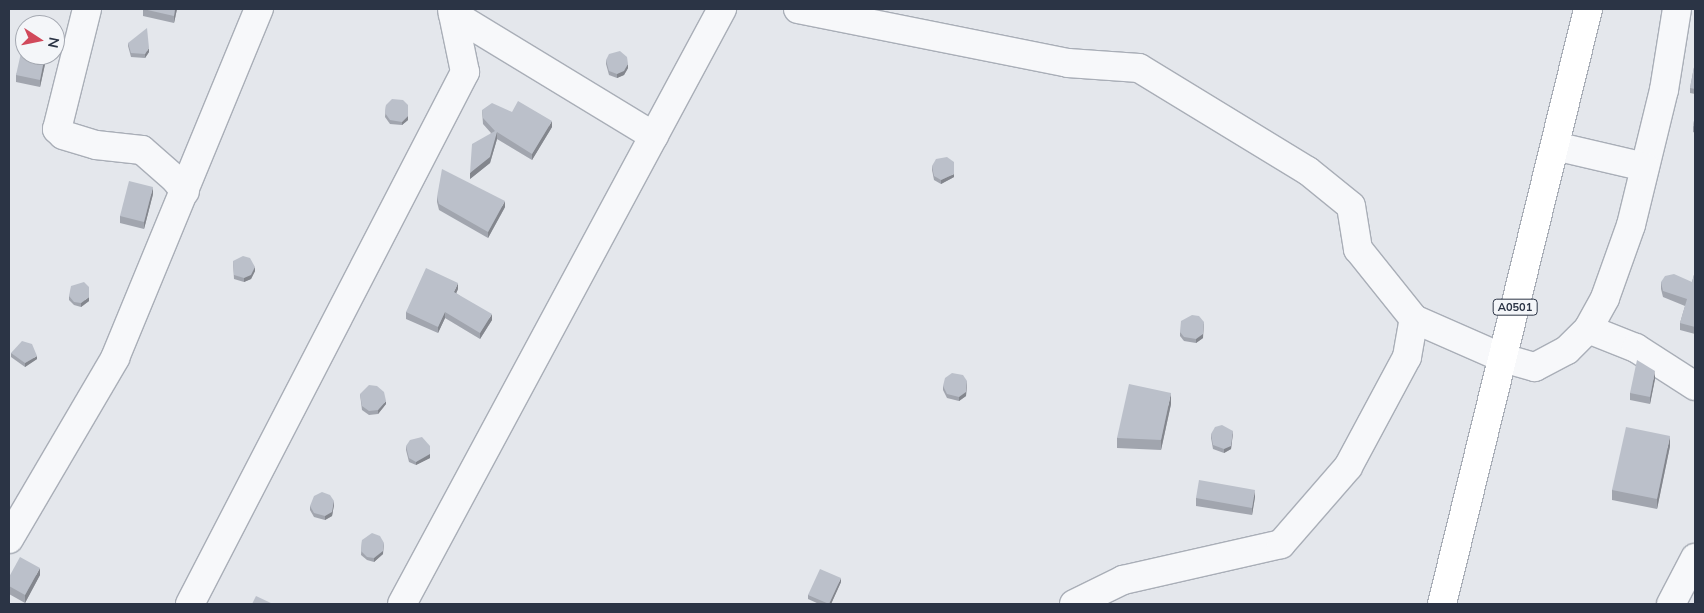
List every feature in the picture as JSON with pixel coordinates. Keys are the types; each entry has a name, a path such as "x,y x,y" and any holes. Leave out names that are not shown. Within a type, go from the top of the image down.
{"highway":[{"name":"A0501","path":"1442,604 1588,9"}],"street":[{"path":"87,9 57,129 63,135 96,145 142,150 175,179 185,192"},
{"path":"9,539 115,358 259,9"},
{"path":"402,604 722,9"},
{"path":"798,9 1068,64 1139,68 1308,171 1352,206 1358,249 1414,319 1503,358 1535,367 1567,350 1588,329 1605,298 1631,225 1664,90 1677,9"},
{"path":"453,12 654,136"},
{"path":"190,604 465,72 453,12"},
{"path":"1555,146 1645,167"},
{"path":"1074,604 1123,580 1281,544 1348,467 1407,356 1414,319"},
{"path":"1588,329 1636,348 1695,386"},
{"path":"1671,604 1695,558"}],"building":[{"path":"143,9 175,9 174,16"},
{"path":"147,28 149,48 145,54 131,53 128,43"},
{"path":"620,51 627,57 628,64 624,71 617,74 609,71 606,60 609,54"},
{"path":"1695,62 1695,89 1690,88"},
{"path":"18,65 43,65 40,80 16,75"},
{"path":"392,99 403,100 408,105 408,116 402,122 390,120 385,113 386,105"},
{"path":"518,101 552,121 532,154 497,132 490,157 470,173 472,144 495,131 483,118 482,110 492,103 512,112"},
{"path":"947,157 954,162 954,174 941,180 934,176 932,166 936,159"},
{"path":"442,169 505,201 488,232 439,204 437,197"},
{"path":"129,181 153,187 144,222 120,216"},
{"path":"243,256 250,258 255,267 251,275 244,278 234,275 233,261"},
{"path":"426,268 458,283 454,292 492,314 480,333 445,312 438,327 406,312"},
{"path":"1695,271 1695,327 1680,323 1687,299 1663,291 1661,282 1665,276 1674,274 1692,282"},
{"path":"84,282 89,287 89,297 81,303 74,302 69,296 71,286"},
{"path":"1192,315 1199,316 1204,322 1203,334 1196,339 1184,337 1180,332 1181,321"},
{"path":"22,341 32,344 37,356 25,363 11,353"},
{"path":"1637,360 1655,371 1650,397 1630,393"},
{"path":"952,373 963,375 967,381 966,392 959,397 947,394 943,386 945,378"},
{"path":"1129,384 1171,393 1161,440 1117,438"},
{"path":"369,385 377,386 384,392 386,401 378,410 369,411 362,406 360,394"},
{"path":"1222,425 1233,431 1231,446 1224,449 1213,445 1211,434 1215,427"},
{"path":"1626,427 1670,436 1657,499 1612,490"},
{"path":"422,437 430,446 430,454 416,462 409,458 406,446 410,440"},
{"path":"1199,480 1255,490 1252,508 1196,498"},
{"path":"322,492 330,495 334,501 332,512 325,516 314,513 310,506 314,496"},
{"path":"372,533 380,536 384,543 383,551 374,558 367,557 361,551 362,540"},
{"path":"20,557 40,568 25,595 9,586 9,577"},
{"path":"820,569 841,578 829,604 808,595"},
{"path":"256,596 273,604 252,604"}]}
